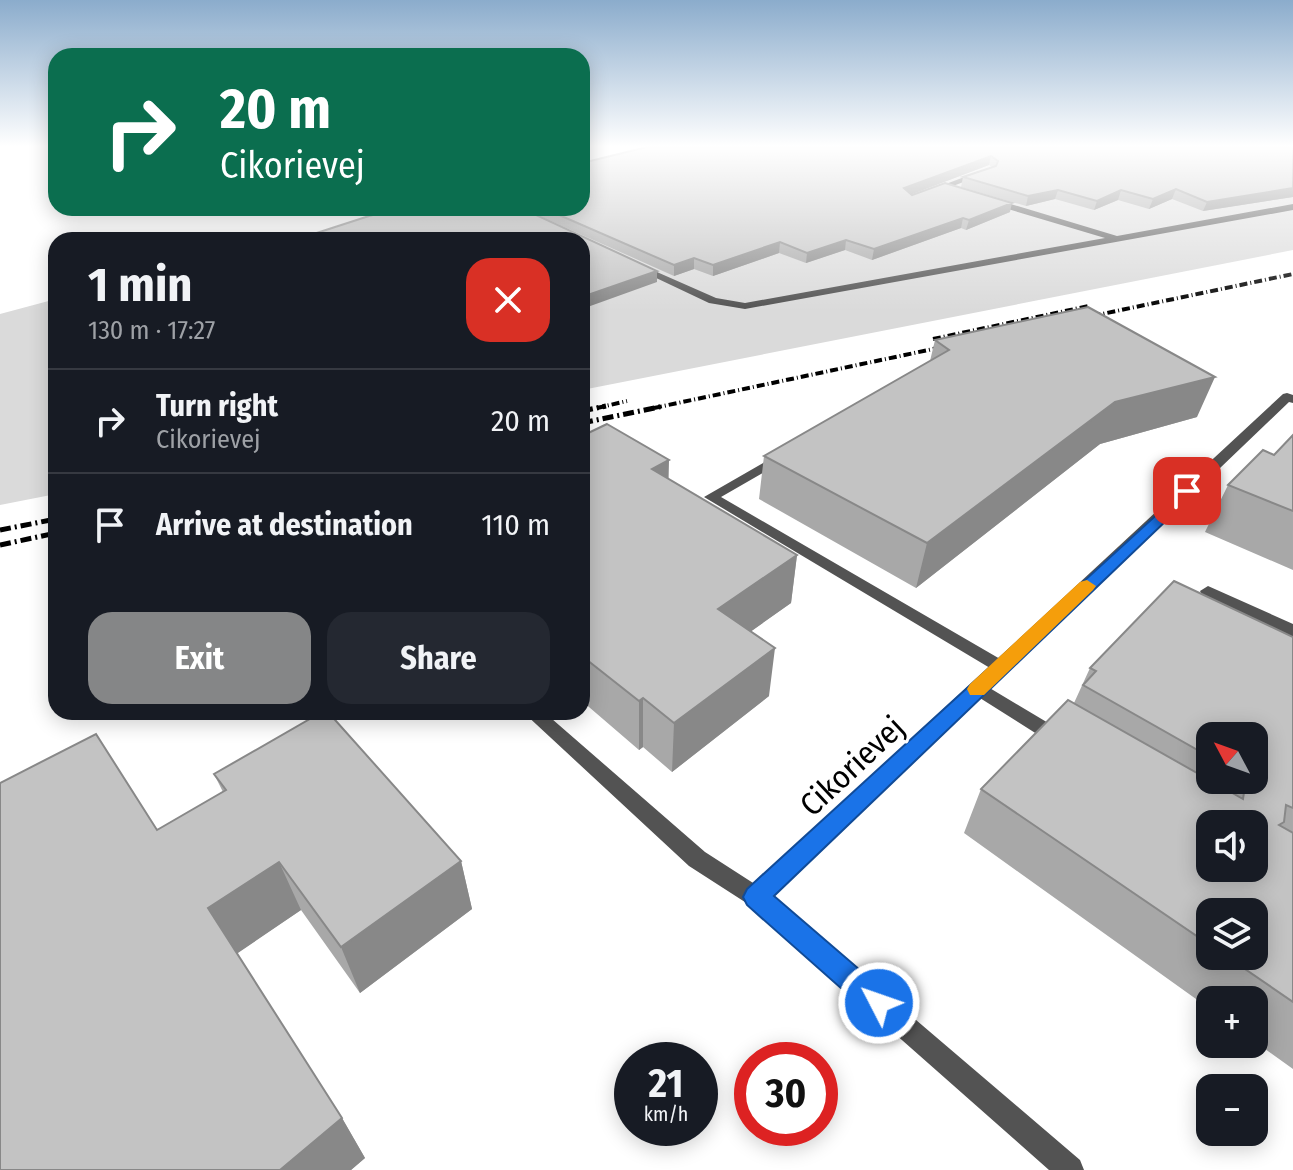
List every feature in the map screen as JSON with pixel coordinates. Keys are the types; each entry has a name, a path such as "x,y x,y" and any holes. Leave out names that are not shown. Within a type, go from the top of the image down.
{"street":[{"path":"992,202 1117,239"},
{"path":"626,262 713,301 745,306 1293,207"},
{"name":"Cikorievej","path":"756,897 1287,397 1293,399"},
{"path":"803,443 711,497 1001,667"},
{"path":"1208,591 1293,631"},
{"path":"978,688 1081,752"},
{"path":"541,720 697,859 756,897 1070,1170"}],"shaded area":[{"path":"590,202 1293,202 1293,250 590,388 590,232 336,232 396,216 590,216"},
{"path":"48,301 48,496 0,505 0,314"}],"building":[{"path":"590,202 1012,203 969,220 963,218 874,249 846,240 807,253 780,242 713,265 694,258 674,265 561,216 590,216"},
{"path":"369,216 538,216 573,232 320,232"},
{"path":"590,240 657,271 590,294"},
{"path":"1088,307 1215,377 1115,402 927,543 764,456 949,350 935,340"},
{"path":"607,424 669,460 652,469 797,555 718,609 775,648 674,723 643,698 639,701 590,662 590,432"},
{"path":"1293,435 1293,511 1228,485 1263,450 1274,455"},
{"path":"1174,581 1293,637 1293,808 1286,805 1284,822 1279,825 1293,833 1293,1002 1246,970 1268,970 1268,898 1196,898 1196,935 981,789 1068,700 1196,772 1196,794 1234,794 1243,799 1244,794 1268,794 1268,722 1196,722 1196,749 1083,685 1096,671 1090,668"},
{"path":"308,720 335,720 461,861 341,947 279,862 208,908 342,1118 280,1170 0,1170 0,783 96,734 157,830 226,790 214,774"}],"railway":[{"path":"1078,319 1293,274"},
{"path":"933,339 1089,306"},
{"path":"654,408 952,345"},
{"path":"602,407 627,401"},
{"path":"602,407 606,406"},
{"path":"590,421 664,406"},
{"path":"590,409 602,407"},
{"path":"597,408 602,407"},
{"path":"0,530 48,521"},
{"path":"0,545 48,535"}],"slow traffic":[{"path":"977,689 1087,586"}],"route":[{"path":"879,1003 756,897 1187,491"}]}
